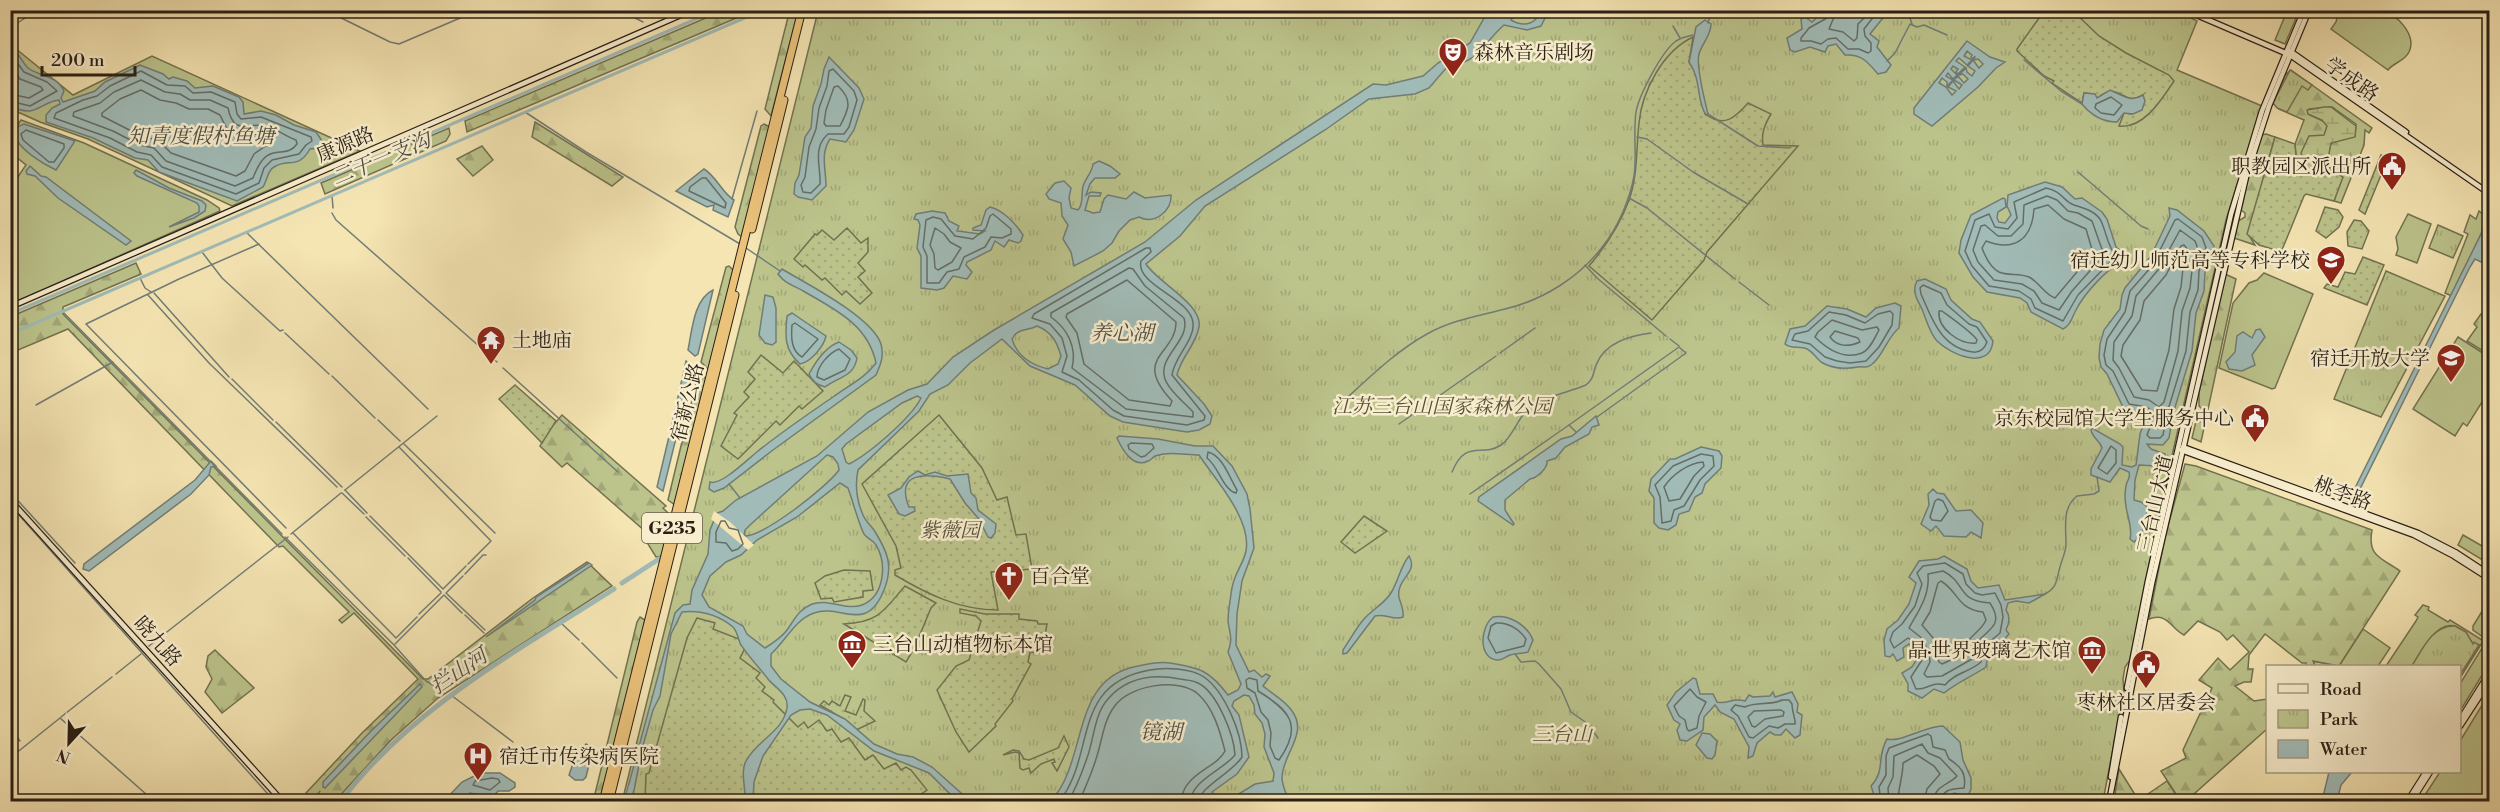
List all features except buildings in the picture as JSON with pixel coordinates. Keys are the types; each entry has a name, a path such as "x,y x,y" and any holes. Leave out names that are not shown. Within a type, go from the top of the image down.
{"highway":[{"name":"宿新公路","path":"747,241 802,10"},
{"name":"宿新公路","path":"603,801 806,10"},
{"name":"宿新公路","path":"609,801 743,256"}],"main road":[{"name":"康源路","path":"10,307 692,10"},
{"name":"学成路","path":"2185,10 2288,52 2490,192"},
{"name":"三台山大道","path":"2107,801 2148,581 2181,448 2233,207 2259,121 2304,10"},
{"name":"三台山大道","path":"2288,52 2309,10"},
{"name":"桃李路","path":"2181,448 2418,533 2455,552 2490,575"},
{"name":"桃李路","path":"2181,448 2414,535 2448,552 2490,579"},
{"name":"晓九路","path":"10,500 283,801"},
{"path":"2461,718 2490,672"},
{"path":"2461,724 2490,680"},
{"path":"2409,801 2427,773"}],"green space":[{"path":"2376,9 2387,12 2408,32 2411,45 2409,52 2388,70 2331,29 2336,22 2339,10"},
{"path":"722,11 753,11 467,132 465,121"},
{"name":"江苏三台山国家森林公园","path":"818,11 2177,11 2197,21 2177,70 2262,106 2226,220 2163,495 2130,660 2125,667 2124,691 2103,801 622,802"},
{"path":"2044,11 2073,11 2099,36 2169,75 2174,81 2158,104 2144,118 2128,126 2119,126 2124,113 2132,114 2143,95 2131,98 2110,92 2097,98 2094,94 2084,93 2082,103 2052,83 2054,81 2044,76 2017,51"},
{"path":"2287,11 2299,11 2285,44 2275,40"},
{"path":"789,13 796,19 771,116 765,109"},
{"path":"1693,37 1689,62 1696,72 1705,114 1724,121 1734,117 1748,103 1771,114 1764,129 1763,145 1798,146 1652,320 1589,266 1612,235 1632,191 1641,111 1649,85 1672,52"},
{"name":"知青度假村鱼塘","path":"10,44 73,95 152,56 360,151 232,206 88,139 11,109"},
{"path":"2290,70 2312,85 2308,90 2302,86 2287,112 2277,108 2273,103"},
{"path":"2291,70 2372,128 2369,133 2365,130 2364,145 2341,203 2334,201 2341,175 2330,166 2329,153 2331,143 2355,136 2356,124 2332,107 2309,109 2308,114 2327,123 2326,134 2303,157 2296,156 2295,144 2304,120 2279,109 2273,103 2285,75"},
{"path":"2331,107 2356,126 2355,137 2331,143 2328,159 2324,163 2314,158 2303,157 2301,153 2309,136 2324,135 2327,126 2322,120 2308,114 2307,110"},
{"path":"21,120 84,143 207,200 220,211 11,304 11,187 26,165 11,153 11,135"},
{"path":"535,122 623,177 612,186 532,137"},
{"path":"764,124 770,127 742,237 735,227 761,126"},
{"path":"449,128 450,134 446,141 325,194 321,183"},
{"path":"2261,135 2275,137 2248,234 2255,245 2234,238 2238,221 2245,217 2245,213 2241,210 2248,177"},
{"path":"2275,137 2295,144 2296,156 2327,162 2331,170 2343,177 2334,201 2306,194 2304,196 2282,250 2279,251 2259,245 2247,234"},
{"path":"482,146 493,160 473,176 457,159"},
{"path":"2381,155 2388,158 2365,214 2359,210"},
{"path":"2325,207 2338,210 2343,217 2339,227 2326,238 2316,231"},
{"path":"2479,211 2488,219 2452,296 2445,293 2468,234 2464,232 2470,215 2476,219"},
{"path":"2408,214 2431,224 2417,263 2396,255 2398,249 2396,237"},
{"path":"2354,220 2361,221 2369,231 2362,249 2348,246 2347,232"},
{"path":"2438,225 2463,236 2453,258 2429,248"},
{"path":"847,228 861,243 868,238 868,252 858,263 865,271 858,277 872,293 860,304 846,291 842,295 825,278 822,280 805,265 803,267 794,259 815,234 817,235 822,230 834,240"},
{"path":"2363,257 2384,265 2367,305 2324,288 2327,284 2338,287 2345,272 2355,274"},
{"path":"136,263 141,274 63,307 63,314 423,679 428,679 533,598 587,562 612,586 438,698 391,740 335,801 307,801 309,796 306,793 362,733 418,679 354,613 342,623 339,620 349,612 283,546 279,547 68,329 11,353 10,317"},
{"path":"729,266 734,271 709,370 701,362 726,267"},
{"path":"2386,271 2445,296 2381,417 2334,399"},
{"path":"2264,273 2313,294 2275,388 2272,389 2219,368 2233,303 2249,283 2257,280"},
{"path":"2225,274 2236,279 2201,442 2192,438 2196,421 2203,422 2205,415 2202,414 2203,410 2199,406 2199,392"},
{"path":"2481,314 2490,319 2489,341 2483,351 2467,341 2477,327 2474,324"},
{"path":"2458,337 2489,357 2489,391 2467,426 2463,423 2455,436 2413,409"},
{"path":"761,355 783,373 794,361 823,391 802,409 799,406 780,425 776,421 738,459 721,446 737,415 734,413 749,397 744,392 755,379 748,372"},
{"path":"699,371 706,379 675,505 668,500"},
{"path":"515,385 556,421 542,443 499,399"},
{"path":"562,415 666,506 663,508 671,516 668,526 663,530 669,528 663,556 656,557 643,536 665,523 662,520 645,531 567,463 562,467 540,446 548,431"},
{"name":"紫薇园","path":"939,415 982,468 997,500 1007,497 1016,535 1026,534 1032,569 991,572 998,610 970,607 944,600 895,575 895,570 901,568 896,546 862,484"},
{"path":"2185,464 2372,530 2372,546 2377,556 2400,571 2340,665 2313,661 2315,665 2306,665 2265,634 2249,655 2248,669 2253,669 2251,682 2235,686 2254,701 2266,699 2266,730 2186,801 2173,801 2178,797 2161,771 2186,758 2183,750 2212,688 2199,680 2218,658 2230,670 2249,652 2233,635 2227,640 2220,632 2198,621 2184,635 2165,619 2155,617 2149,619 2165,537"},
{"path":"1364,516 1387,531 1355,553 1341,542"},
{"path":"2463,535 2489,550 2489,564 2458,545"},
{"path":"844,570 870,571 873,590 863,591 863,597 834,602 832,598 821,599 815,583 825,576"},
{"path":"905,586 936,603 931,608 906,662 844,624 866,621 874,617 886,608"},
{"path":"2489,600 2489,664 2461,709 2461,682 2487,640 2473,630 2473,626"},
{"path":"2423,605 2429,607 2428,610 2448,622 2450,620 2482,640 2461,676 2479,645 2473,645 2464,632 2455,626 2447,626 2431,637 2413,665 2387,665 2416,621 2418,617 2415,615"},
{"path":"960,609 985,614 1019,614 1019,619 1047,624 1042,653 1030,652 1028,662 1031,664 1013,701 995,724 996,726 969,752 956,732 937,690 956,666 969,660 981,621 976,616 960,613"},
{"path":"640,617 645,620 602,801 593,802 637,622"},
{"path":"697,618 715,623 713,629 739,639 745,648 740,658 760,673 756,678 765,687 762,691 774,700 773,702 798,727 804,722 808,728 819,720 827,731 832,729 841,742 849,738 865,760 873,755 884,769 896,763 901,770 906,767 911,770 927,790 917,797 921,802 645,802 646,774 649,773 687,638"},
{"path":"2455,626 2466,632 2473,644 2474,642 2479,645 2461,673 2461,665 2413,665 2434,634 2447,627"},
{"path":"2363,629 2390,648 2379,665 2340,665"},
{"path":"215,650 254,688 222,713 205,692 212,679 206,667 208,656"},
{"path":"2313,661 2334,665 2315,665"},
{"path":"2489,694 2489,801 2421,801 2439,773 2461,773 2461,739"},
{"path":"845,695 851,697 845,711 856,715 863,699 865,700 864,711 875,721 856,730 844,719 820,705 824,701 829,705 832,701 840,706"},
{"path":"1064,736 1069,747 1057,771 1052,763 1055,762 1054,759 1041,764 1031,773 1029,768 1023,770 1020,768 1019,753 1003,755 1013,750 1019,751 1024,759 1029,760 1058,748"},
{"path":"2119,769 2139,801 2114,801"},
{"path":"2167,781 2178,798 2173,801 2145,801 2142,798"}],"water":[{"name":"养心湖","path":"1488,11 1517,11 1511,20 1524,24 1536,19 1528,11 1543,11 1545,18 1541,26 1527,30 1504,25 1475,56 1459,64 1448,66 1429,88 1415,94 1369,99 1325,130 1205,206 1180,236 1146,264 1187,302 1198,318 1197,333 1177,375 1204,404 1212,416 1210,424 1199,430 1187,432 1123,422 1110,416 1075,385 1030,366 1002,339 970,363 948,385 930,394 919,411 858,470 857,487 861,510 879,538 888,558 889,566 884,590 877,603 869,611 861,614 824,611 807,616 771,654 771,666 781,679 810,702 845,719 874,744 897,754 913,757 932,767 970,801 957,801 929,773 874,751 827,715 810,709 800,710 791,715 763,756 754,782 753,801 745,801 744,765 750,754 780,724 787,708 786,699 745,650 733,627 715,616 702,612 682,612 671,634 660,696 653,710 642,749 632,801 632,792 624,802 675,613 683,605 690,604 692,590 708,554 710,530 717,513 736,500 817,456 868,412 908,390 927,384 953,357 994,330 1145,242 1196,200 1373,84 1386,85 1423,76 1438,63 1470,43","holes":["1037,326 1050,334 1061,356 1058,364 1048,369 1026,359 1017,350 1012,339 1020,331","917,396 921,398 899,425 878,444 849,464 846,462 842,449 846,444 902,403","827,455 833,457 839,470 809,499 779,520 753,534 744,536 745,530","840,483 848,488 864,534 880,552 882,578 870,601 862,605 850,607 818,603 807,606 797,615 783,635 765,648 747,634 743,626 709,607 702,595 710,576 726,562 741,555 757,540 797,517"]},
{"path":"1824,11 1885,11 1883,18 1870,34 1879,41 1877,47 1891,65 1886,72 1878,74 1863,59 1845,55 1836,44 1828,46 1825,52 1810,47 1795,52 1790,50 1787,38 1802,29 1801,19 1805,17 1812,22"},
{"path":"1705,20 1711,24 1711,28 1698,59 1708,114 1706,115 1701,103 1696,76 1689,62 1696,27"},
{"path":"1967,41 1990,57 2005,62 1932,126 1914,114 1914,108","holes":["1967,51 1973,59 1975,56 1974,60 1978,59 1983,64 1979,68 1973,60 1968,66 1975,71 1972,76 1966,68 1959,75 1963,74 1968,79 1964,83 1958,76 1954,80 1962,85 1959,89 1953,81 1948,87 1956,91 1952,95 1946,87 1939,83 1942,78 1947,82 1947,86 1953,80 1946,76 1948,73 1953,79 1957,75 1951,69 1953,66 1958,69 1956,72 1958,74 1965,67 1956,61 1959,58 1967,65 1972,60 1964,56"]},
{"name":"知青度假村鱼塘","path":"11,44 28,68 53,79 61,86 64,91 61,98 63,102 95,91 105,82 140,65 163,74 169,79 173,77 187,81 195,88 213,86 239,97 243,102 244,114 261,111 316,132 322,141 320,148 310,149 297,162 274,167 263,187 237,201 159,172 148,160 135,158 93,138 46,122 46,115 60,104 59,100 32,111 19,110 11,106"},
{"path":"829,57 859,88 864,99 854,130 846,142 830,139 824,156 826,186 812,200 794,194 795,183 799,175 805,137 811,128 813,106"},
{"path":"2110,90 2130,98 2143,95 2145,101 2142,110 2133,114 2124,113 2117,122 2112,122 2098,117 2082,104 2084,93 2095,94 2097,98"},
{"path":"24,124 75,141 56,170 32,155 16,140 14,134 17,127"},
{"path":"1099,161 1120,174 1115,178 1095,178 1086,195 1091,192 1101,193 1100,196 1089,196 1085,210 1093,213 1100,212 1104,199 1108,195 1126,199 1134,192 1145,198 1171,195 1171,201 1165,211 1156,218 1139,217 1130,220 1103,251 1074,266 1071,252 1063,239 1068,225 1062,216 1061,203 1049,199 1046,194 1055,183 1064,181 1071,188 1069,198 1071,208 1078,210 1081,205 1084,183 1093,164"},
{"path":"30,166 131,241 126,245 58,198 35,176 27,174 26,171"},
{"path":"704,169 734,200 728,217 713,210 714,205 707,207 676,191"},
{"path":"136,170 169,188 202,201 206,205 205,211 194,218 169,227 199,212 199,206 197,203 137,176 134,173"},
{"path":"2045,182 2062,187 2075,199 2082,198 2102,212 2107,219 2116,247 2129,258 2128,262 2114,267 2098,280 2080,304 2070,323 2063,329 2031,312 2027,303 2020,298 1987,292 1973,277 1959,253 1961,240 1971,215 2003,198 2006,207 1998,212 1997,218 1999,222 2005,223 2011,215 2007,206 2008,195"},
{"path":"990,207 1000,211 1013,222 1023,235 1021,241 1018,243 1009,240 1004,247 995,241 991,250 967,262 966,265 972,272 967,279 953,276 944,288 937,290 921,288 921,256 917,248 920,225 918,220 914,219 916,214 932,211 945,213 949,221 959,226 957,231 980,234 985,231 973,230 973,228 981,225 986,210"},
{"path":"2169,208 2177,210 2204,231 2214,246 2205,272 2204,291 2196,313 2192,351 2173,414 2169,438 2163,445 2147,444 2151,449 2165,454 2166,461 2157,466 2139,465 2135,480 2134,500 2150,509 2147,512 2142,534 2134,542 2130,539 2125,501 2129,472 2120,468 2110,482 2091,475 2091,469 2102,448 2091,430 2092,428 2120,444 2123,447 2122,465 2132,467 2136,465 2140,434 2147,415 2124,409 2107,374 2101,367 2100,344 2104,330 2120,309 2125,288 2151,256 2170,216"},
{"path":"2489,218 2489,261 2481,262 2475,259 2470,267 2358,493 2354,490"},
{"path":"782,269 838,302 865,323 881,344 881,364 876,375 724,488 714,492 709,489 710,482 727,476 786,430 861,378 876,363 866,338 849,320 784,280 778,274"},
{"path":"1925,279 1946,289 1951,300 1972,319 1980,322 1993,341 1985,356 1969,358 1951,351 1937,341 1915,294 1917,281"},
{"path":"713,290 698,354 695,356 688,350 695,316 702,300"},
{"path":"765,295 773,297 776,308 776,342 772,345 765,343 759,335"},
{"path":"1895,303 1901,306 1899,328 1891,336 1879,357 1868,367 1830,366 1821,362 1807,349 1790,347 1785,344 1790,329 1805,326 1827,306 1847,309 1866,317 1876,308"},
{"path":"792,313 826,336 816,353 800,364 788,348 787,342 787,316"},
{"path":"2260,329 2265,337 2252,355 2255,365 2242,371 2229,369 2226,362 2235,352 2237,336 2243,332 2252,338 2256,330"},
{"path":"839,342 851,350 857,358 849,373 825,387 813,381 809,374 825,351"},
{"path":"686,361 694,369 681,423 672,424"},
{"path":"1596,416 1599,425 1592,427 1589,434 1565,447 1556,458 1547,461 1546,467 1536,477 1530,479 1505,500 1505,510 1513,525 1478,501 1479,497 1561,439 1572,436"},
{"path":"671,428 678,430 663,491 657,487"},
{"name":"镜湖","path":"1119,436 1158,439 1195,446 1213,446 1232,466 1247,494 1254,548 1242,581 1237,614 1236,645 1249,672 1254,670 1262,677 1266,674 1270,676 1263,686 1286,704 1296,719 1298,728 1282,778 1289,801 1227,801 1255,784 1273,781 1274,773 1264,747 1265,734 1262,723 1255,714 1254,705 1249,696 1244,695 1234,701 1232,706 1239,715 1249,757 1237,774 1212,792 1222,801 1212,801 1207,798 1202,802 1050,802 1062,785 1070,766 1090,704 1101,687 1116,674 1138,666 1166,662 1189,667 1209,675 1228,695 1238,690 1241,684 1228,652 1231,640 1228,618 1232,587 1246,551 1246,539 1238,513 1199,455 1166,454 1155,456 1143,463 1138,462 1125,452 1117,438"},
{"path":"1701,447 1719,451 1722,456 1721,468 1705,484 1702,493 1695,497 1689,511 1679,514 1676,525 1668,530 1659,528 1654,523 1654,498 1649,491 1651,479 1670,459 1675,459"},
{"path":"211,461 216,466 211,467 209,475 191,494 89,571 83,569 84,564 195,480"},
{"path":"918,471 925,475 935,472 947,476 968,474 971,493 976,498 978,510 996,524 995,533 991,538 988,537 978,518 965,503 950,479 922,476 909,481 906,496 909,507 914,507 915,511 905,516 899,514 888,495 901,488 909,477"},
{"path":"1933,489 1937,493 1944,494 1956,511 1971,510 1983,523 1981,538 1971,532 1966,537 1944,536 1936,526 1931,531 1921,524 1929,505 1928,494"},
{"path":"1409,556 1411,569 1399,591 1403,617 1375,616 1347,653 1343,654 1343,650 1367,615 1391,593"},
{"path":"1944,556 1967,569 1971,581 1978,588 1999,585 2005,600 2045,594 2029,603 2016,601 2008,603 2006,610 2009,620 2006,630 2009,634 2002,642 1998,641 1995,647 1981,653 1982,656 1988,655 1986,667 1944,693 1934,689 1922,698 1908,691 1908,684 1902,673 1912,667 1917,659 1913,648 1909,644 1903,648 1904,657 1897,661 1893,654 1890,657 1885,656 1884,640 1887,629 1898,620 1909,604 1916,583 1909,577 1919,561"},
{"path":"589,563 592,565 486,637 536,597"},
{"path":"1493,617 1505,617 1522,625 1533,640 1528,652 1510,655 1499,660 1487,654 1483,642 1484,634 1485,628"},
{"path":"1693,678 1696,679 1700,694 1713,694 1717,702 1721,703 1745,701 1749,695 1753,697 1770,696 1773,692 1775,697 1792,692 1798,704 1797,712 1802,715 1800,735 1795,738 1786,729 1781,735 1770,732 1757,743 1753,756 1748,758 1749,747 1734,719 1720,712 1715,705 1704,717 1703,730 1687,741 1680,740 1677,730 1680,724 1674,720 1667,705 1676,692"},
{"path":"420,684 422,687 325,788 323,787 323,782 370,732"},
{"path":"1943,726 1960,742 1963,760 1971,778 1971,789 1968,796 1954,793 1946,801 1876,801 1871,786 1878,775 1887,739 1899,739"},
{"path":"1702,733 1710,734 1717,741 1715,755 1712,759 1707,758 1696,745"},
{"path":"586,744 593,748 586,777 583,780 575,780 569,775 575,758"},
{"path":"480,773 500,773 515,783 515,787 509,791 498,791 493,797 470,793 461,801 444,801 462,782"},
{"path":"2329,773 2351,773 2341,785 2337,801 2322,801"}],"pier":[{"path":"714,511 730,522 754,545 748,550 711,519"}],"waterway":[{"path":"10,28 37,10"},
{"path":"325,10 390,42 399,44 479,10"},
{"path":"620,10 643,22"},
{"path":"10,314 717,10"},
{"name":"二干一支沟","path":"10,334 763,10"},
{"path":"1708,23 1710,16 1719,10"},
{"path":"1894,10 1910,18 1912,24"},
{"path":"1887,61 1895,53 1910,24 1917,27 1924,25 1947,35"},
{"path":"1673,26 1680,38"},
{"path":"1349,396 1416,340 1436,329 1456,322 1533,300 1560,286 1594,257 1614,230 1630,194 1635,168 1636,112 1642,95 1658,63 1670,46 1684,37 1693,35"},
{"path":"2024,60 2061,91 2082,104"},
{"path":"732,199 757,111"},
{"path":"525,112 586,152 740,244"},
{"path":"1708,114 1758,146 1790,148"},
{"path":"1637,137 1647,139 1693,172 1748,204"},
{"path":"2078,172 2141,226 2148,229"},
{"path":"332,196 333,208"},
{"path":"1629,198 1647,208 1735,279"},
{"path":"332,213 336,220 497,362"},
{"path":"247,233 428,409"},
{"path":"259,244 179,279 86,324 286,528"},
{"path":"746,248 780,271"},
{"path":"202,252 222,278 280,331 283,330"},
{"path":"1585,265 1597,278 1666,336"},
{"path":"140,278 145,288 151,292"},
{"path":"1739,282 1769,305"},
{"path":"154,293 229,377"},
{"path":"148,295 209,363 337,487"},
{"path":"63,312 282,534"},
{"path":"1500,353 1535,328"},
{"path":"285,333 329,374"},
{"path":"1452,472 1457,462 1468,452 1487,450 1501,445 1525,412 1535,404 1589,383 1600,357 1612,346 1627,338 1651,333"},
{"path":"1670,339 1679,346"},
{"path":"1576,432 1569,425 1679,347 1686,353 1597,417"},
{"path":"1399,424 1496,356"},
{"path":"36,405 113,362"},
{"path":"503,368 618,472"},
{"path":"332,376 375,418"},
{"path":"232,379 273,420"},
{"path":"345,490 437,416"},
{"path":"378,420 400,441"},
{"path":"276,422 342,487"},
{"path":"1470,494 1569,425"},
{"path":"404,444 495,533"},
{"path":"399,447 491,541 468,564"},
{"path":"2045,594 2056,583 2065,553 2066,518 2069,506 2077,496 2094,494 2099,491 2097,477"},
{"path":"729,484 740,498"},
{"path":"345,490 367,513"},
{"path":"10,492 75,563"},
{"path":"291,534 341,493"},
{"path":"342,493 364,514"},
{"path":"10,505 275,802"},
{"path":"370,516 443,589 466,566"},
{"path":"366,517 405,556"},
{"path":"293,533 396,638 417,617"},
{"path":"285,537 394,645 426,681 433,685"},
{"path":"149,646 288,537"},
{"path":"465,574 483,555 486,555"},
{"path":"408,558 441,592"},
{"name":"拦山河","path":"622,583 659,559"},
{"path":"463,576 446,593 485,630"},
{"name":"拦山河","path":"340,802 368,768 432,710 503,659 614,589"},
{"path":"419,614 441,593"},
{"path":"395,644 444,595 462,613"},
{"path":"465,615 484,633"},
{"path":"561,623 579,640"},
{"path":"582,643 617,678"},
{"path":"116,674 141,654"},
{"path":"1515,654 1521,662 1535,661 1539,664 1561,689 1571,712 1588,724 1598,738"},
{"path":"61,717 112,677"},
{"path":"451,695 513,742"},
{"path":"10,758 60,718 155,802"},
{"path":"10,727 20,741"},
{"path":"628,802 631,787"},
{"path":"312,802 320,791"}],"place":[{"name":"森林音乐剧场","path":"1453,78"},
{"name":"职教园区派出所","path":"2392,192"},
{"name":"宿迁幼儿师范高等专科学校","path":"2331,286"},
{"name":"土地庙","path":"491,366"},
{"name":"宿迁开放大学","path":"2451,384"},
{"name":"京东校园馆大学生服务中心","path":"2255,444"},
{"name":"百合堂","path":"1009,602"},
{"name":"三台山动植物标本馆","path":"852,670"},
{"name":"晶·世界玻璃艺术馆","path":"2092,676"},
{"name":"枣林社区居委会","path":"2146,690"},
{"name":"宿迁市传染病医院","path":"478,782"}],"park label":[{"name":"三台山","path":"1562,734"}]}
